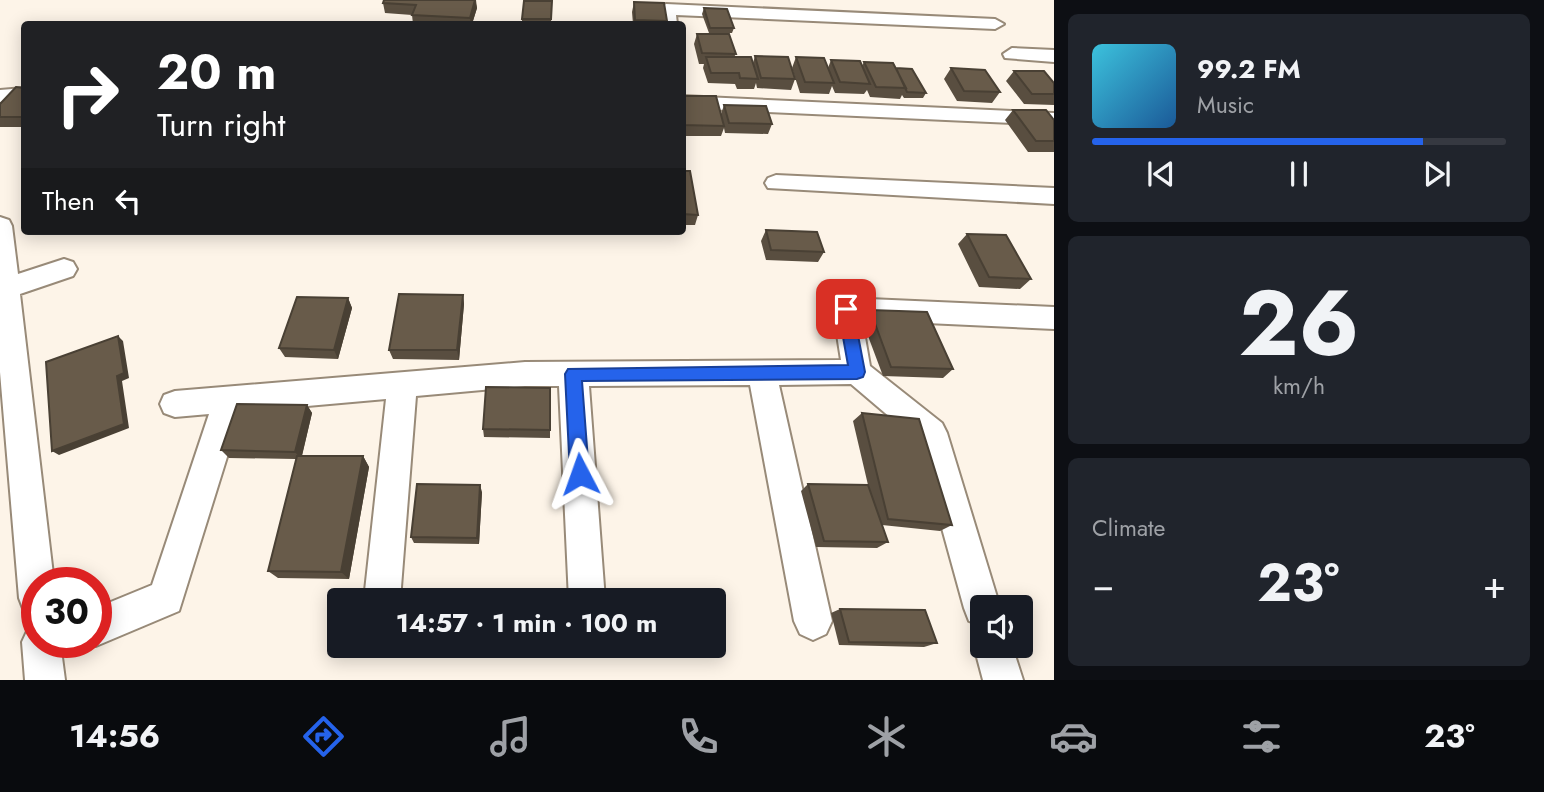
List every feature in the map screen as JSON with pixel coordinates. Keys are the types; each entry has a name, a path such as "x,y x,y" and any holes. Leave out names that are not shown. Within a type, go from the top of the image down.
{"street":[{"path":"668,21 666,9 995,24"},
{"path":"1012,54 1054,56"},
{"path":"0,96 21,94"},
{"path":"686,99 1054,119"},
{"path":"776,183 1054,196"},
{"path":"0,226 3,289 34,567"},
{"path":"3,289 64,269"},
{"path":"857,372 846,309 1054,318"},
{"path":"762,372 813,621"},
{"path":"175,404 526,374 857,372 931,433 978,595"},
{"path":"573,374 586,588"},
{"path":"383,588 402,385"},
{"path":"112,620 166,598 229,400"},
{"path":"997,658 1003,680"}],"building":[{"path":"384,0 475,0 470,18 412,15 416,5 383,3"},
{"path":"524,1 552,1 551,19 522,19"},
{"path":"634,2 664,3 667,21 635,20"},
{"path":"704,8 727,9 734,28 710,28"},
{"path":"697,34 729,34 736,54 702,53"},
{"path":"755,56 788,57 795,79 761,78"},
{"path":"706,57 751,57 758,79 740,78 739,73 711,73"},
{"path":"796,57 824,58 834,83 805,82"},
{"path":"831,60 860,61 870,84 840,82"},
{"path":"864,62 893,63 906,88 876,87"},
{"path":"896,68 912,69 926,93 907,92"},
{"path":"951,68 985,70 1000,92 964,91"},
{"path":"1014,71 1044,71 1054,83 1054,94 1032,94"},
{"path":"16,87 21,88 21,117 0,117 0,104"},
{"path":"686,96 716,96 724,126 686,125"},
{"path":"724,105 766,106 772,124 729,123"},
{"path":"1013,110 1046,110 1054,120 1054,141 1036,141"},
{"path":"686,171 690,171 698,215 686,214"},
{"path":"766,230 817,232 824,252 771,250"},
{"path":"967,234 1006,235 1031,279 989,277"},
{"path":"399,294 463,295 457,350 389,350"},
{"path":"297,297 348,298 334,350 279,348"},
{"path":"870,310 927,312 953,369 891,367"},
{"path":"118,336 124,373 117,376 124,424 52,451 46,362"},
{"path":"486,387 550,388 550,430 483,429"},
{"path":"237,404 307,405 295,452 221,450"},
{"path":"862,413 919,419 952,525 888,519"},
{"path":"297,456 363,456 341,572 268,571"},
{"path":"417,484 480,485 477,538 411,537"},
{"path":"808,484 868,485 888,542 824,541"},
{"path":"840,609 925,610 937,643 849,642"}],"route":[{"path":"580,474 573,374 857,372 846,309"}]}
